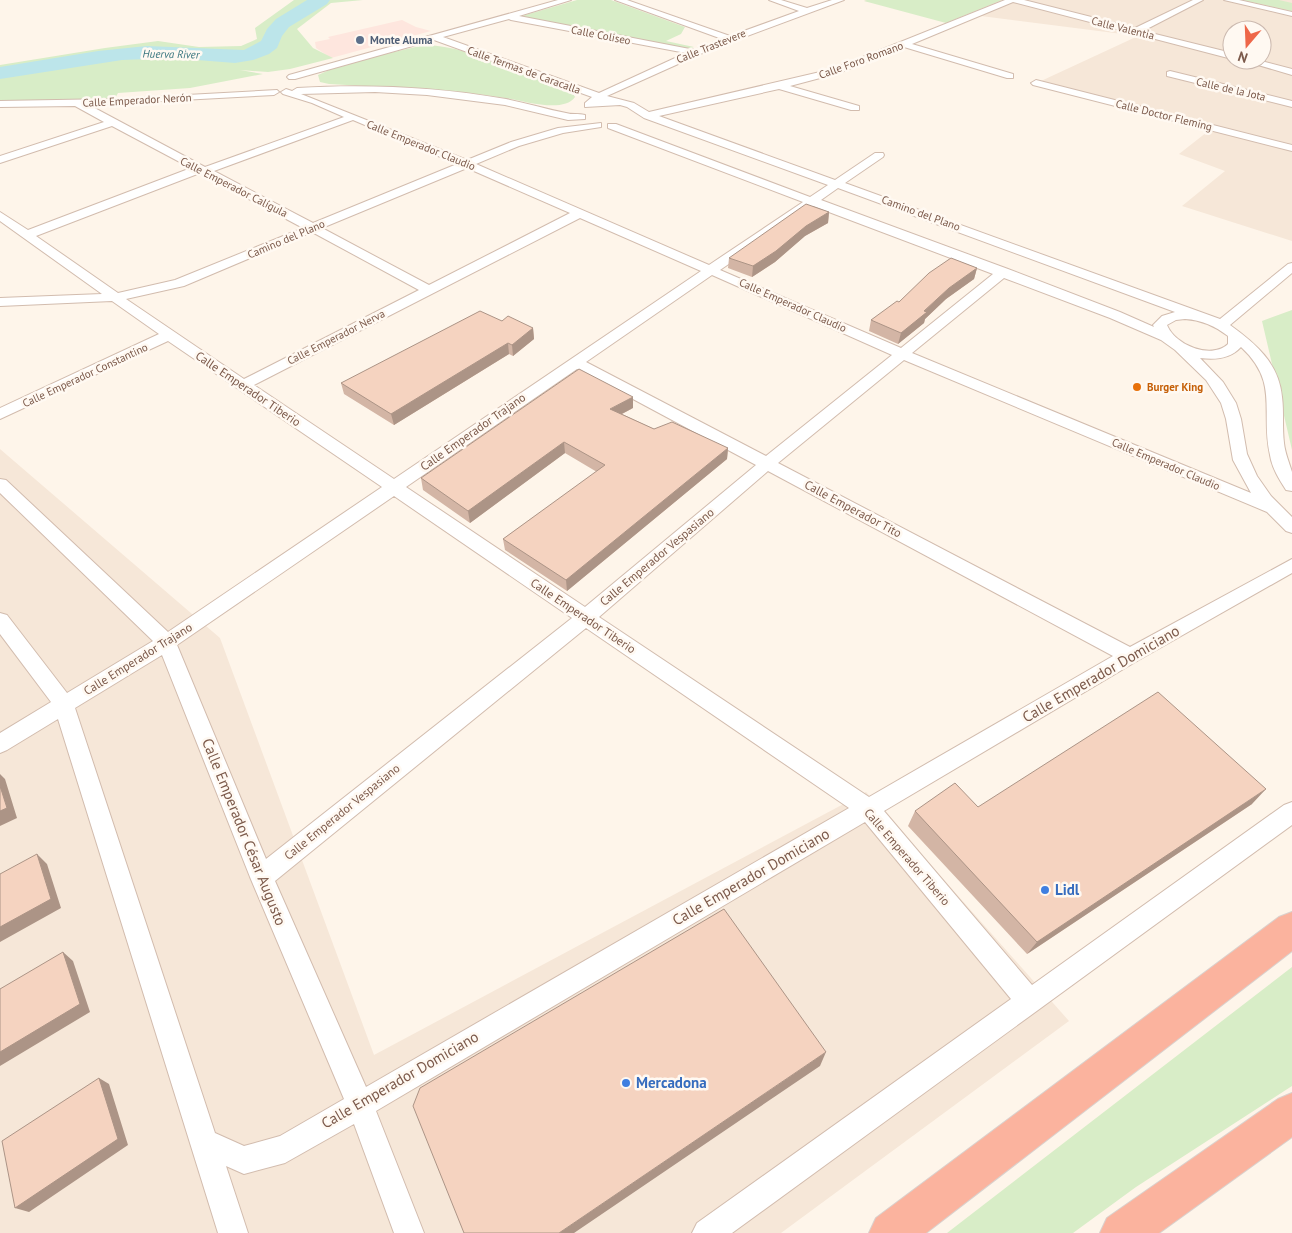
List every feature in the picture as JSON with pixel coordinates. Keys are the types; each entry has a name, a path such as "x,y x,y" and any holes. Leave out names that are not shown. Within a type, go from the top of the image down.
{"highway":[{"path":"891,1233 1292,929"},
{"path":"1122,1233 1292,1113"}],"street":[{"path":"280,78 292,77 436,38 567,0"},
{"path":"619,0 728,38"},
{"path":"772,0 807,11"},
{"name":"Calle Trastevere","path":"584,112 598,97 694,52 728,38 840,0"},
{"name":"Calle Valentia","path":"1013,0 1222,53"},
{"name":"Calle Foro Romano","path":"640,114 779,86 836,71 1013,0"},
{"path":"1136,31 1199,0"},
{"path":"1228,0 1292,14"},
{"name":"Calle Coliseo","path":"509,17 694,52"},
{"name":"Calle Termas de Caracalla","path":"436,38 598,97 627,104 640,114"},
{"path":"904,44 1010,76"},
{"path":"1272,67 1292,72"},
{"name":"Calle de la Jota","path":"1170,74 1292,104"},
{"path":"292,77 323,89"},
{"path":"122,102 264,82 263,88 274,92"},
{"path":"287,92 299,88 304,83"},
{"name":"Calle Doctor Fleming","path":"1036,83 1292,148"},
{"path":"779,86 855,108"},
{"path":"315,101 315,94 323,89"},
{"path":"287,92 323,89 423,92 482,98 539,109 568,117 613,102"},
{"name":"Calle Emperador Nerón","path":"0,104 122,102 287,92"},
{"name":"Calle Emperador Claudio","path":"287,92 315,101 467,164 902,354 1272,508"},
{"name":"Calle Emperador Calígula","path":"76,103 110,123 429,290"},
{"name":"Calle Foro Romano","path":"640,114 675,108"},
{"path":"584,112 598,125 612,126 629,123 640,114"},
{"name":"Camino del Plano","path":"562,130 584,112"},
{"name":"Camino del Plano","path":"640,114 837,183 1222,324"},
{"path":"26,235 352,117"},
{"path":"0,160 110,123"},
{"name":"Camino del Plano","path":"0,302 116,297 179,283 515,144 562,130 598,125"},
{"path":"612,126 1003,272 1115,315 1164,337 1179,347 1211,378 1226,400 1231,410 1238,450 1244,467 1254,485 1272,508 1292,527"},
{"name":"Calle Emperador Trajano","path":"0,744 166,642 879,155"},
{"path":"429,290 578,214"},
{"name":"Calle Emperador Tiberio","path":"0,216 170,336 868,809 1029,1001"},
{"path":"1292,267 1222,324 1254,351 1267,367 1272,381 1278,461 1285,477 1292,486"},
{"name":"Calle Emperador Vespasiano","path":"262,877 585,618 768,463 1003,272"},
{"path":"52,299 70,294 93,280"},
{"name":"Calle Emperador Nerva","path":"243,385 429,290"},
{"path":"1164,337 1160,331 1160,325 1170,317 1190,315 1202,317"},
{"path":"1179,347 1205,354 1223,354 1235,348 1238,342 1235,335"},
{"name":"Calle Emperador Constantino","path":"0,414 170,336"},
{"name":"Calle Emperador Tito","path":"575,362 1130,656"},
{"name":"Calle Emperador César Augusto","path":"0,484 166,642 262,877 360,1104 401,1226"},
{"name":"Calle Emperador Domiciano","path":"204,1142 244,1160 285,1149 1130,656 1292,565"},
{"path":"0,620 64,704 233,1233"},
{"path":"707,1233 1292,812"}],"shaded area":[{"path":"1292,0 1292,241 1182,206 1225,171 1179,154 1216,125 1041,81 1138,36 864,1"},
{"name":"Monte Aluma","path":"402,20 416,27 431,31 331,58 316,48 315,42 330,39 328,37"},
{"path":"0,449 220,638 374,1055 866,792 1069,1021 781,1233 0,1233"}],"green space":[{"path":"294,0 363,0 331,3 297,29 313,48 333,58 290,69 268,72 240,70 263,74 190,88 118,93 113,102 0,104 0,65 158,41 199,47 241,46 257,39 255,28"},
{"path":"577,0 611,0 685,27 681,34 666,41 694,47 684,50 515,18"},
{"path":"1002,0 946,23 864,1"},
{"path":"1242,0 1279,0 1292,3 1292,11"},
{"path":"424,45 441,46 477,55 565,88 573,93 575,97 561,105 542,105 461,92 320,82 318,75 343,64"},
{"path":"1292,310 1292,450 1262,321"},
{"path":"1292,967 1292,1086 1136,1187 1073,1233 947,1233"}],"building":[{"path":"806,204 829,212 806,226 776,251 753,266 729,258"},
{"path":"951,258 977,268 949,288 924,311 927,312 901,333 871,320 897,301 899,302 929,273"},
{"path":"480,311 502,321 508,316 533,328 512,345 508,343 391,414 341,383"},
{"path":"579,369 633,397 610,409 654,429 672,422 728,448 566,580 503,539 605,465 564,442 468,511 421,478"},
{"name":"Lidl","path":"1158,692 1266,789 1037,942 915,811 955,783 978,807"},
{"path":"0,786 7,808 0,811"},
{"path":"37,854 51,899 0,927 0,874"},
{"name":"Mercadona","path":"724,909 826,1052 559,1233 464,1233 413,1106 420,1088"},
{"path":"63,952 80,1004 0,1052 0,989"},
{"path":"99,1078 118,1139 15,1208 2,1141"}],"waterway":[{"name":"Huerva River","path":"0,73 98,57 147,52 197,53 226,56 253,54 270,44 272,36 282,23 297,12 321,0"}],"place":[{"name":"Monte Aluma","path":"360,40"},
{"name":"Burger King","path":"1137,387"},
{"name":"Lidl","path":"1045,890"},
{"name":"Mercadona","path":"626,1083"}]}
